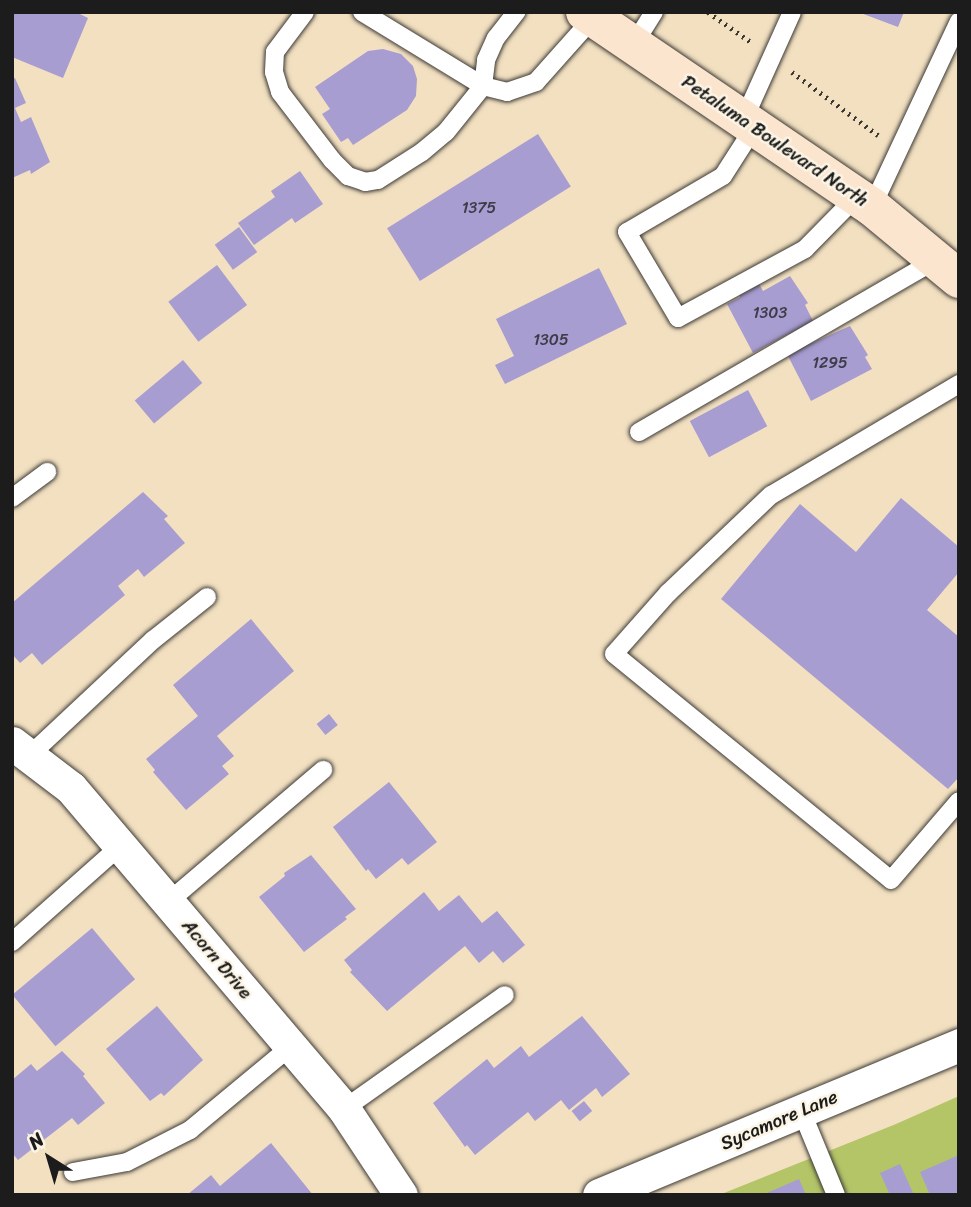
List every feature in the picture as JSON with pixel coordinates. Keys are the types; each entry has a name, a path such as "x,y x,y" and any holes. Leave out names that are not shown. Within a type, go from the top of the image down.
{"main road":[{"name":"Petaluma Boulevard North","path":"589,15 864,201 948,270"}],"street":[{"name":"Acorn Drive","path":"20,749 71,788 344,1109 401,1195"},
{"name":"Sycamore Lane","path":"599,1195 959,1045"}],"lane":[{"path":"305,12 275,52 274,72 280,92 348,176 365,183 378,180 422,152 446,132 483,86 486,60 496,38 516,12"},
{"path":"362,12 483,86 507,92 536,82 589,15"},
{"path":"634,44 654,12"},
{"path":"792,12 772,57 750,123 723,176 627,232 678,318 805,248 864,201 898,150 959,21"},
{"path":"639,432 948,270"},
{"path":"959,384 771,495 668,593 614,654 891,880 959,801"},
{"path":"12,498 47,472"},
{"path":"20,749 207,597"},
{"path":"168,902 323,770"},
{"path":"12,942 120,846"},
{"path":"344,1109 505,995"},
{"path":"73,1172 128,1162 190,1130 291,1046"},
{"path":"801,1110 836,1195"}],"path":[{"path":"708,12 898,150"}],"green space":[{"path":"959,1096 959,1195 719,1195 896,1124"}],"building":[{"path":"12,12 76,12 88,18 63,78 12,57"},
{"path":"858,12 904,12 898,27"},
{"path":"383,49 401,54 413,66 417,79 416,96 407,110 353,145 348,138 341,142 322,114 330,109 315,87 368,51"},
{"path":"15,78 26,103 15,108 21,122 31,117 50,162 31,174 30,170 12,178 12,79"},
{"path":"538,134 571,187 420,281 387,228"},
{"path":"300,171 323,204 295,223 292,218 254,245 238,223 275,197 271,191"},
{"path":"239,227 257,252 233,270 215,245"},
{"path":"217,265 247,305 198,342 168,302"},
{"path":"599,268 627,324 505,384 495,365 514,356 496,319"},
{"path":"790,276 808,303 805,305 813,321 753,353 727,304 740,297 738,293 758,282 763,291"},
{"path":"850,326 868,355 865,357 872,369 811,401 787,354"},
{"path":"183,360 202,383 154,423 135,400"},
{"path":"748,390 767,426 709,457 690,421"},
{"path":"143,492 168,516 164,519 185,543 144,577 138,569 118,586 125,595 42,665 32,653 20,663 12,654 12,603"},
{"path":"901,498 959,547 959,572 927,610 959,637 959,777 948,789 721,599 800,504 856,552"},
{"path":"251,619 294,671 217,736 234,756 222,766 229,774 186,810 153,772 155,770 146,759 198,716 173,685"},
{"path":"329,714 338,725 325,735 317,724"},
{"path":"389,782 437,842 408,865 402,858 376,879 368,869 366,871 333,827"},
{"path":"311,855 356,909 304,952 259,897 285,876 284,873"},
{"path":"424,892 439,911 459,895 482,923 497,911 525,945 503,963 493,951 479,963 465,946 387,1011 350,972 352,970 344,960"},
{"path":"92,928 135,979 55,1046 12,995"},
{"path":"157,1006 203,1060 164,1096 161,1093 150,1101 106,1049"},
{"path":"582,1016 630,1074 602,1097 596,1088 569,1110 561,1100 535,1121 528,1112 475,1155 467,1145 465,1147 433,1103 487,1059 494,1068 521,1046 529,1057"},
{"path":"62,1051 85,1074 83,1076 105,1103 78,1125 72,1118 18,1160 12,1153 12,1080 31,1064 37,1071"},
{"path":"584,1101 592,1111 580,1121 572,1111"},
{"path":"271,1143 313,1195 187,1195 211,1175 220,1186"},
{"path":"959,1155 959,1195 930,1195 920,1172"},
{"path":"900,1164 914,1195 890,1195 880,1173"},
{"path":"799,1179 806,1195 762,1195"}]}
